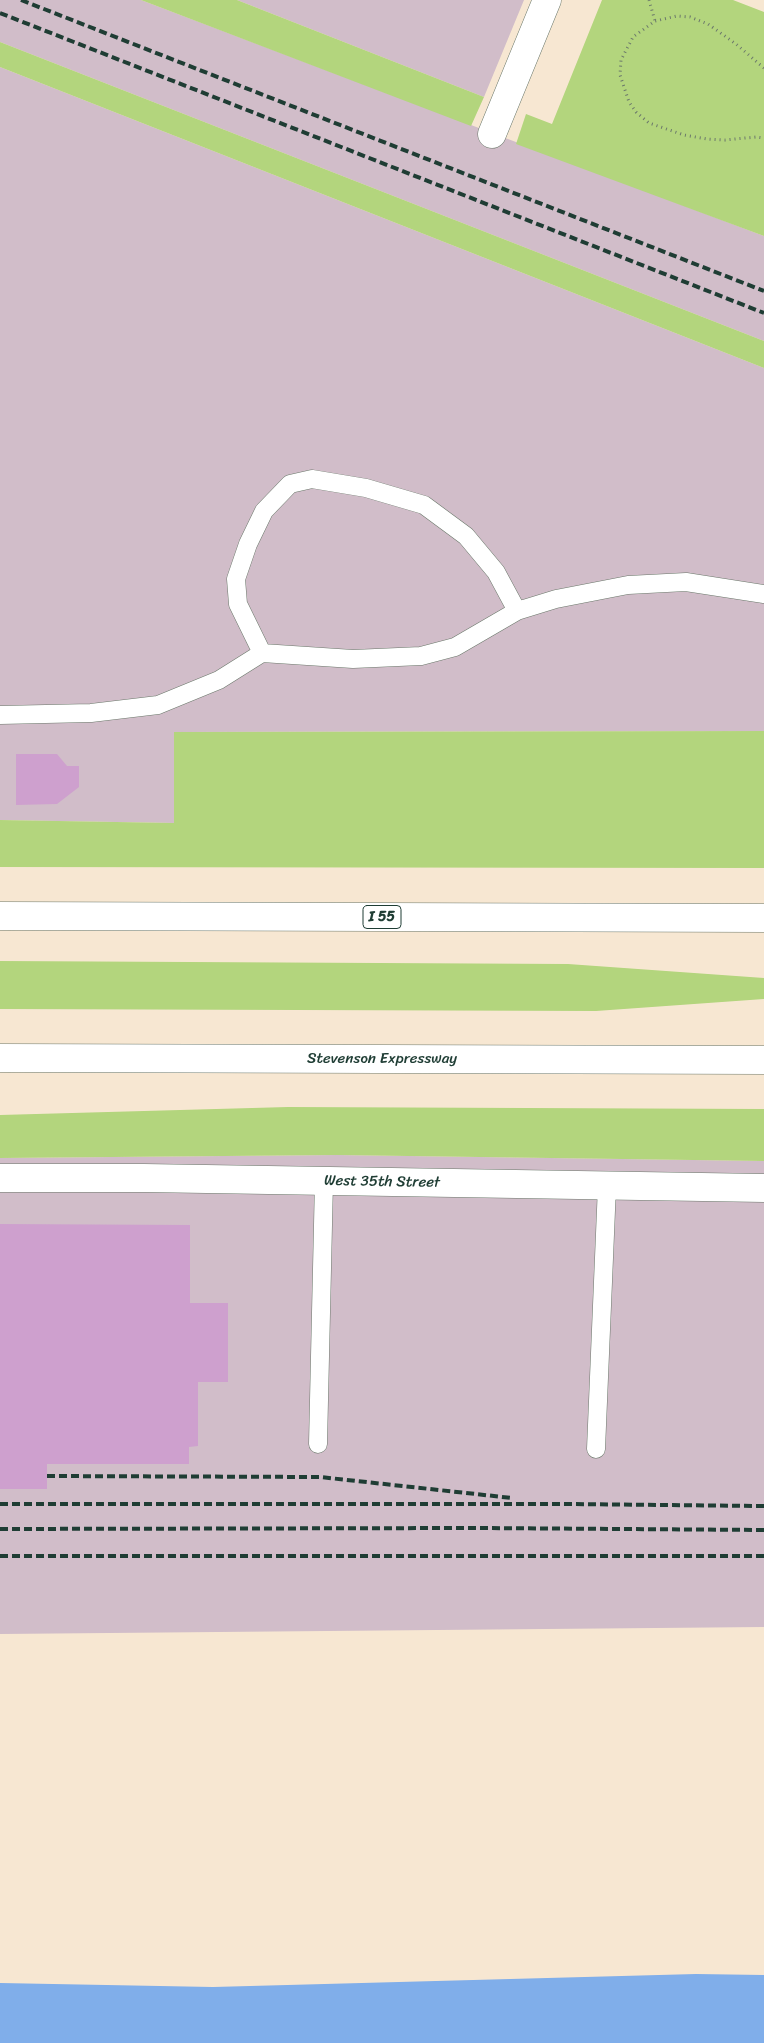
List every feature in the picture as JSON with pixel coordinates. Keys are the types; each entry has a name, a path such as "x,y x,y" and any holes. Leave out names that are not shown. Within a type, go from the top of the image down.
{"main road":[{"path":"492,134 546,0"},
{"name":"I 55","path":"0,916 764,918"},
{"name":"Stevenson Expressway","path":"0,1058 764,1060"},
{"name":"West 35th Street","path":"0,1178 764,1188"}],"lane":[{"path":"262,653 238,604 236,579 248,544 264,511 290,484 312,479 366,488 424,505 466,536 496,572 517,611"},
{"path":"0,715 91,713 158,705 219,680 262,653 353,660 421,656 455,647 517,611 556,599 628,584 686,582 764,594"},
{"path":"318,1444 324,1181"},
{"path":"596,1449 607,1186"}],"path":[{"path":"649,0 655,22"},
{"path":"764,68 736,44 708,24 690,17 677,16 655,22 644,28 633,37 620,60 620,75 629,102 636,112 649,123 684,135 725,140 764,138"}],"shaded area":[{"path":"0,0 141,0 764,236 764,341 0,42"},
{"path":"237,0 524,0 484,97"},
{"path":"0,67 764,368 764,731 174,732 175,823 0,820"},
{"path":"337,1155 764,1161 764,1627 0,1634 0,1158"}],"green space":[{"path":"141,0 237,0 484,97 471,126"},
{"path":"602,0 733,0 764,12 764,236 516,144 526,114 552,124"},
{"path":"0,42 764,341 764,368 0,67"},
{"path":"764,731 764,868 0,867 0,820 174,823 174,732"},
{"path":"0,961 568,964 764,978 764,999 596,1011 0,1009"},
{"path":"288,1107 764,1109 764,1161 337,1155 0,1158 0,1115"}],"water":[{"path":"696,1974 764,1975 764,2043 0,2043 0,1983 213,1987"}],"building":[{"path":"16,754 57,754 67,766 79,766 79,787 57,804 16,805"},
{"path":"0,1224 190,1225 190,1303 228,1303 228,1382 198,1382 198,1446 189,1447 189,1464 47,1464 47,1489 0,1489"}],"railway":[{"path":"21,0 764,291"},
{"path":"0,13 764,313"},
{"path":"47,1476 320,1477 512,1498"},
{"path":"0,1504 764,1506"},
{"path":"0,1529 475,1528 764,1530"},
{"path":"0,1556 764,1556"}]}
